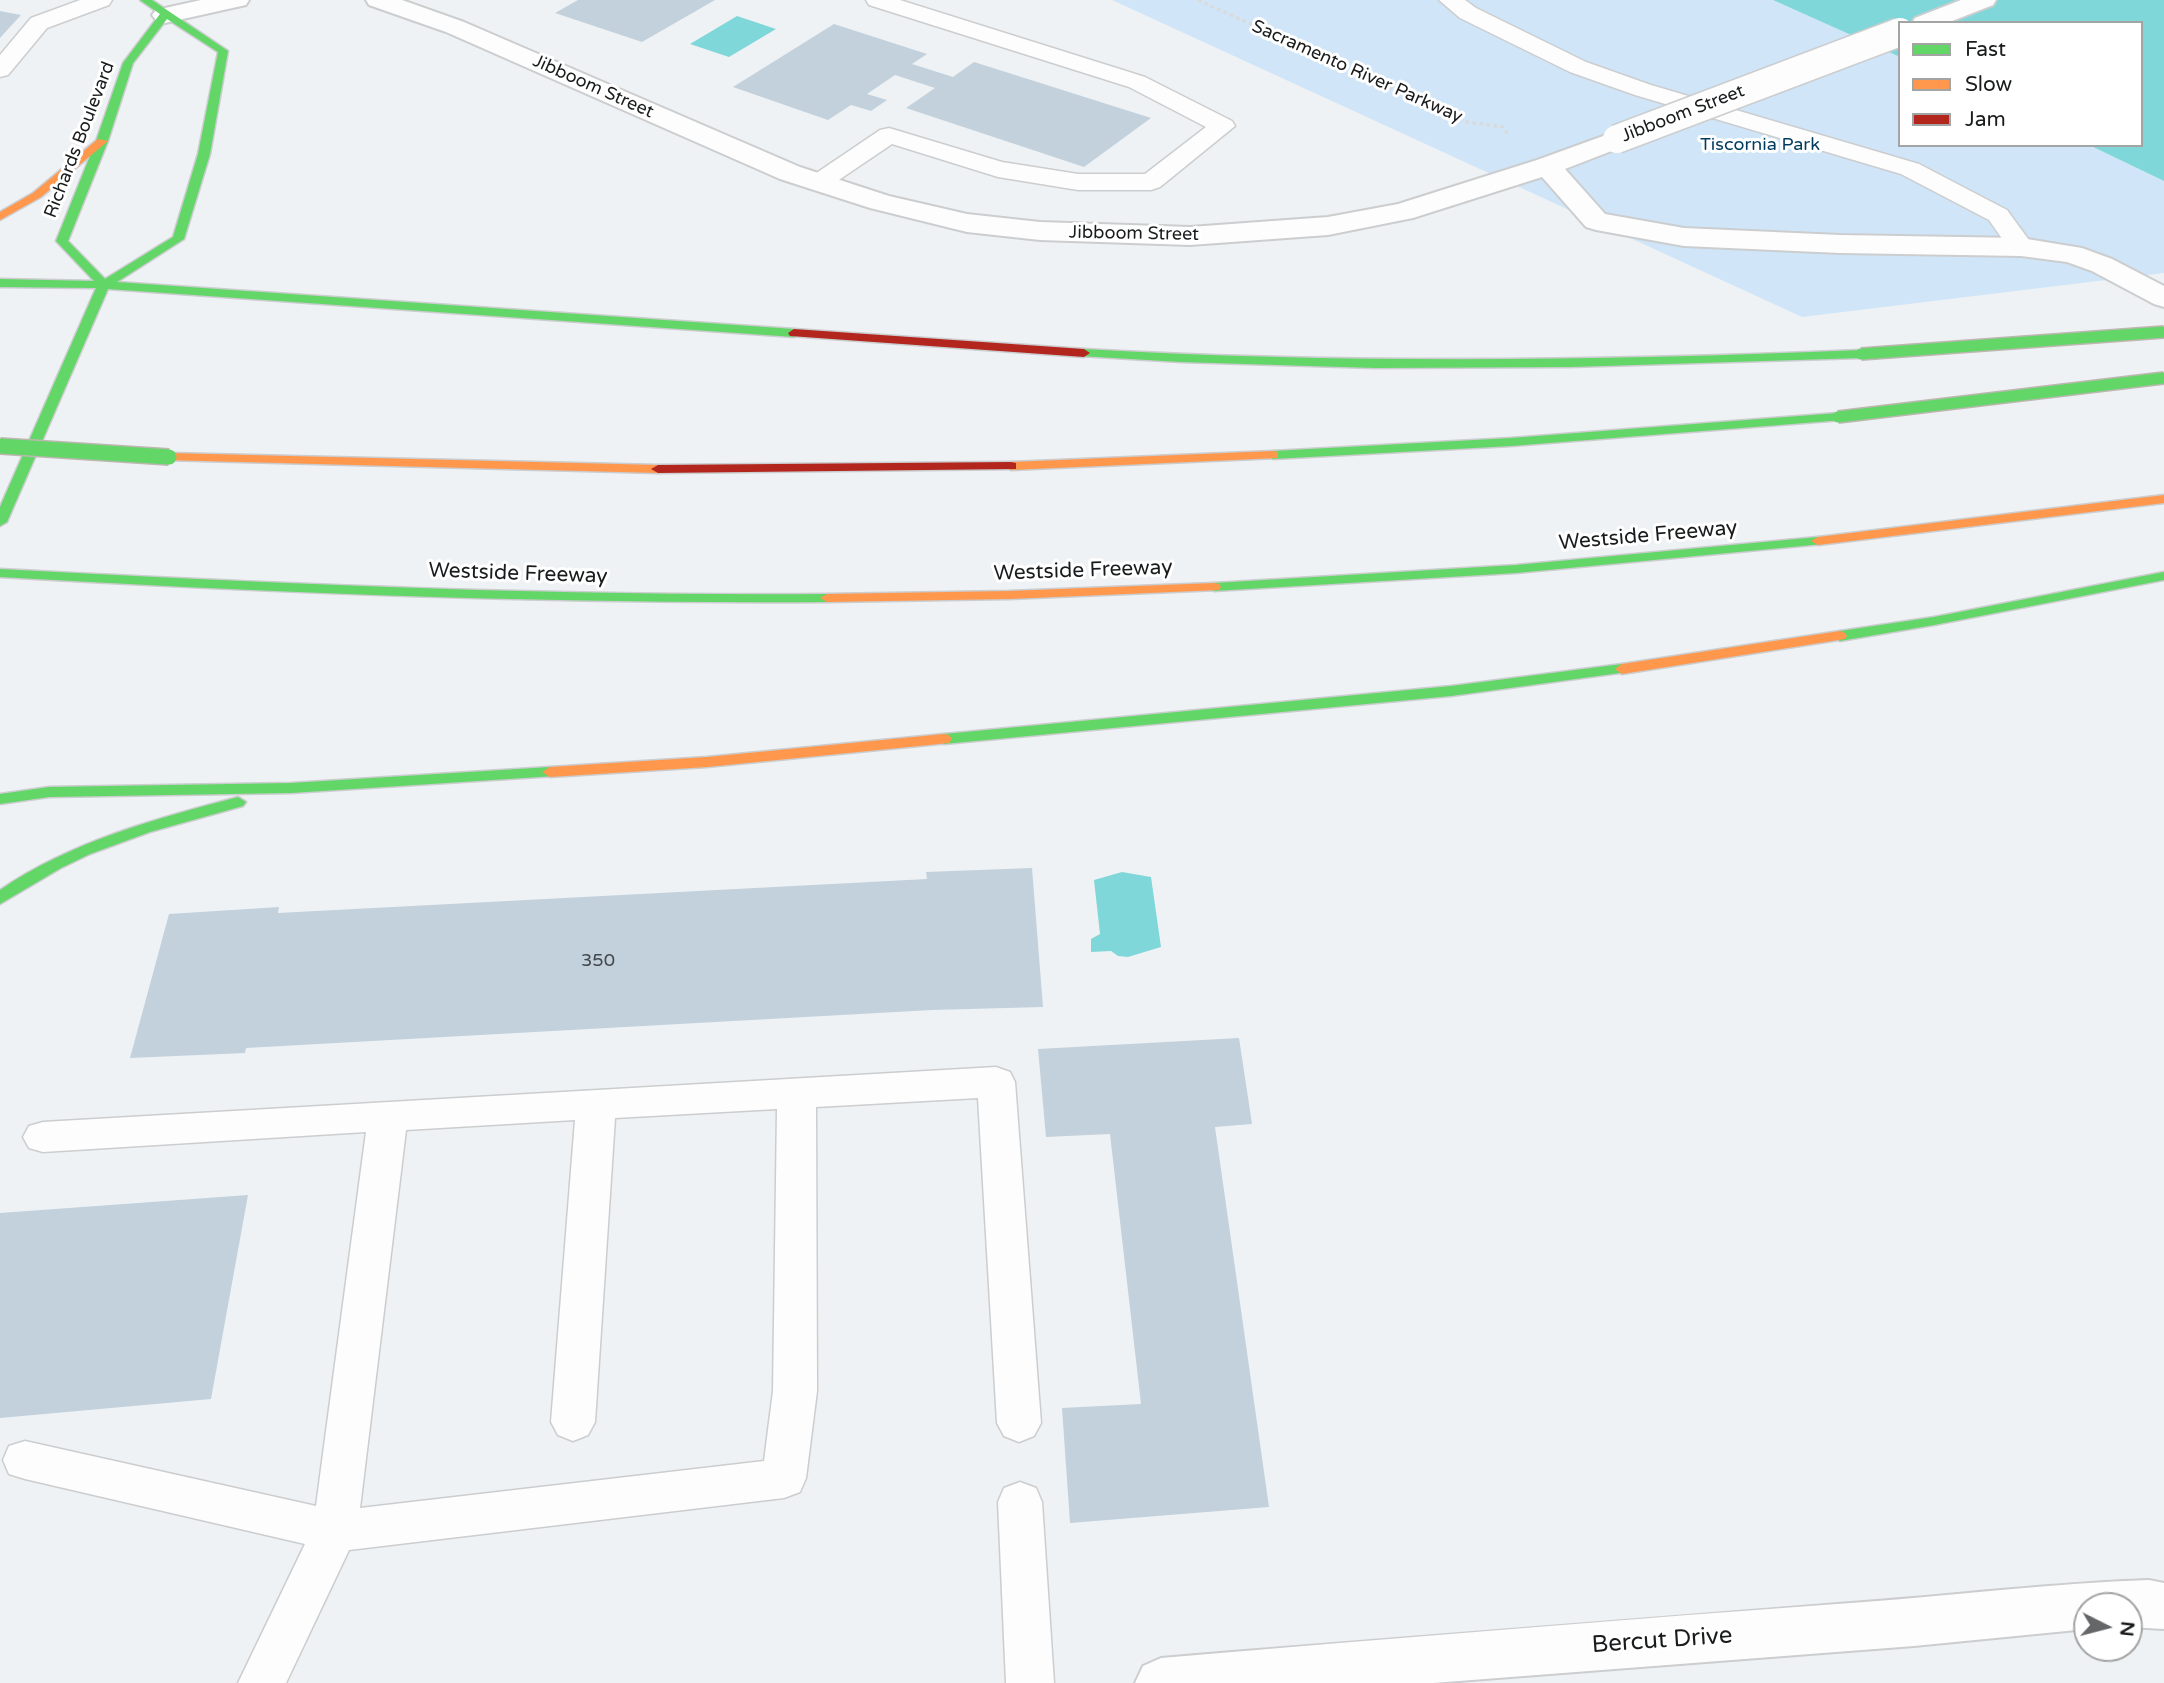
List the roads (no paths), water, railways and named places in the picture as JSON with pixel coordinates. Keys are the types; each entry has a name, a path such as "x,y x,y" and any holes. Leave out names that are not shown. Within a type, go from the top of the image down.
{"main road":[{"path":"0,522 104,285 178,239 204,154 223,51 145,0"},
{"name":"Richards Boulevard","path":"104,285 62,241 102,141 128,63 165,15"},
{"path":"0,217 37,195 102,141"},
{"path":"0,284 104,285 1145,356 1387,365 1609,364 1861,354 2164,332"},
{"path":"0,446 169,457 436,467 700,470 964,467 1276,456 1581,439 1838,416 2164,378"},
{"name":"Westside Freeway","path":"0,573 212,584 685,600 1009,595 1331,582 1643,559 1926,530 2164,499"},
{"path":"0,799 49,792 291,788 707,761 1451,691 1683,661 1934,621 2164,576"},
{"path":"0,898 18,883 65,857 122,834 291,788"}],"street":[{"path":"165,15 237,0"},
{"name":"Jibboom Street","path":"378,0 455,27 818,183 880,202 967,223 1103,236 1189,236 1328,226 1403,212 1547,166 1898,33"},
{"path":"1929,21 1984,0"},
{"path":"1547,166 1595,221 1684,237 1840,244 2021,247 2072,254 2102,265 2164,298"},
{"name":"Bercut Drive","path":"1161,1683 2092,1605 2149,1603 2164,1606"}],"lane":[{"path":"0,70 39,23 101,0"},
{"path":"818,183 889,135 998,169 1078,182 1151,182 1223,127 1137,82 877,0"},
{"path":"1450,0 1468,13 1578,67 1643,90 1910,169 1998,215 2021,247"},
{"path":"43,1137 996,1082 1019,1423"},
{"path":"25,1460 335,1531 784,1478 795,1391 797,1093"},
{"path":"573,1422 596,1104"},
{"path":"262,1683 335,1531 388,1116"},
{"path":"1020,1502 1030,1683"}],"water":[{"path":"1773,0 2164,0 2164,181 2093,147 2143,147 2143,21 1898,21 1898,56"},
{"path":"737,16 776,29 729,57 690,44"},
{"path":"1122,872 1151,877 1161,947 1128,957 1118,956 1111,951 1091,952 1091,939 1100,934 1094,880"}],"park label":[{"name":"Tiscornia Park","path":"1760,145"}]}
